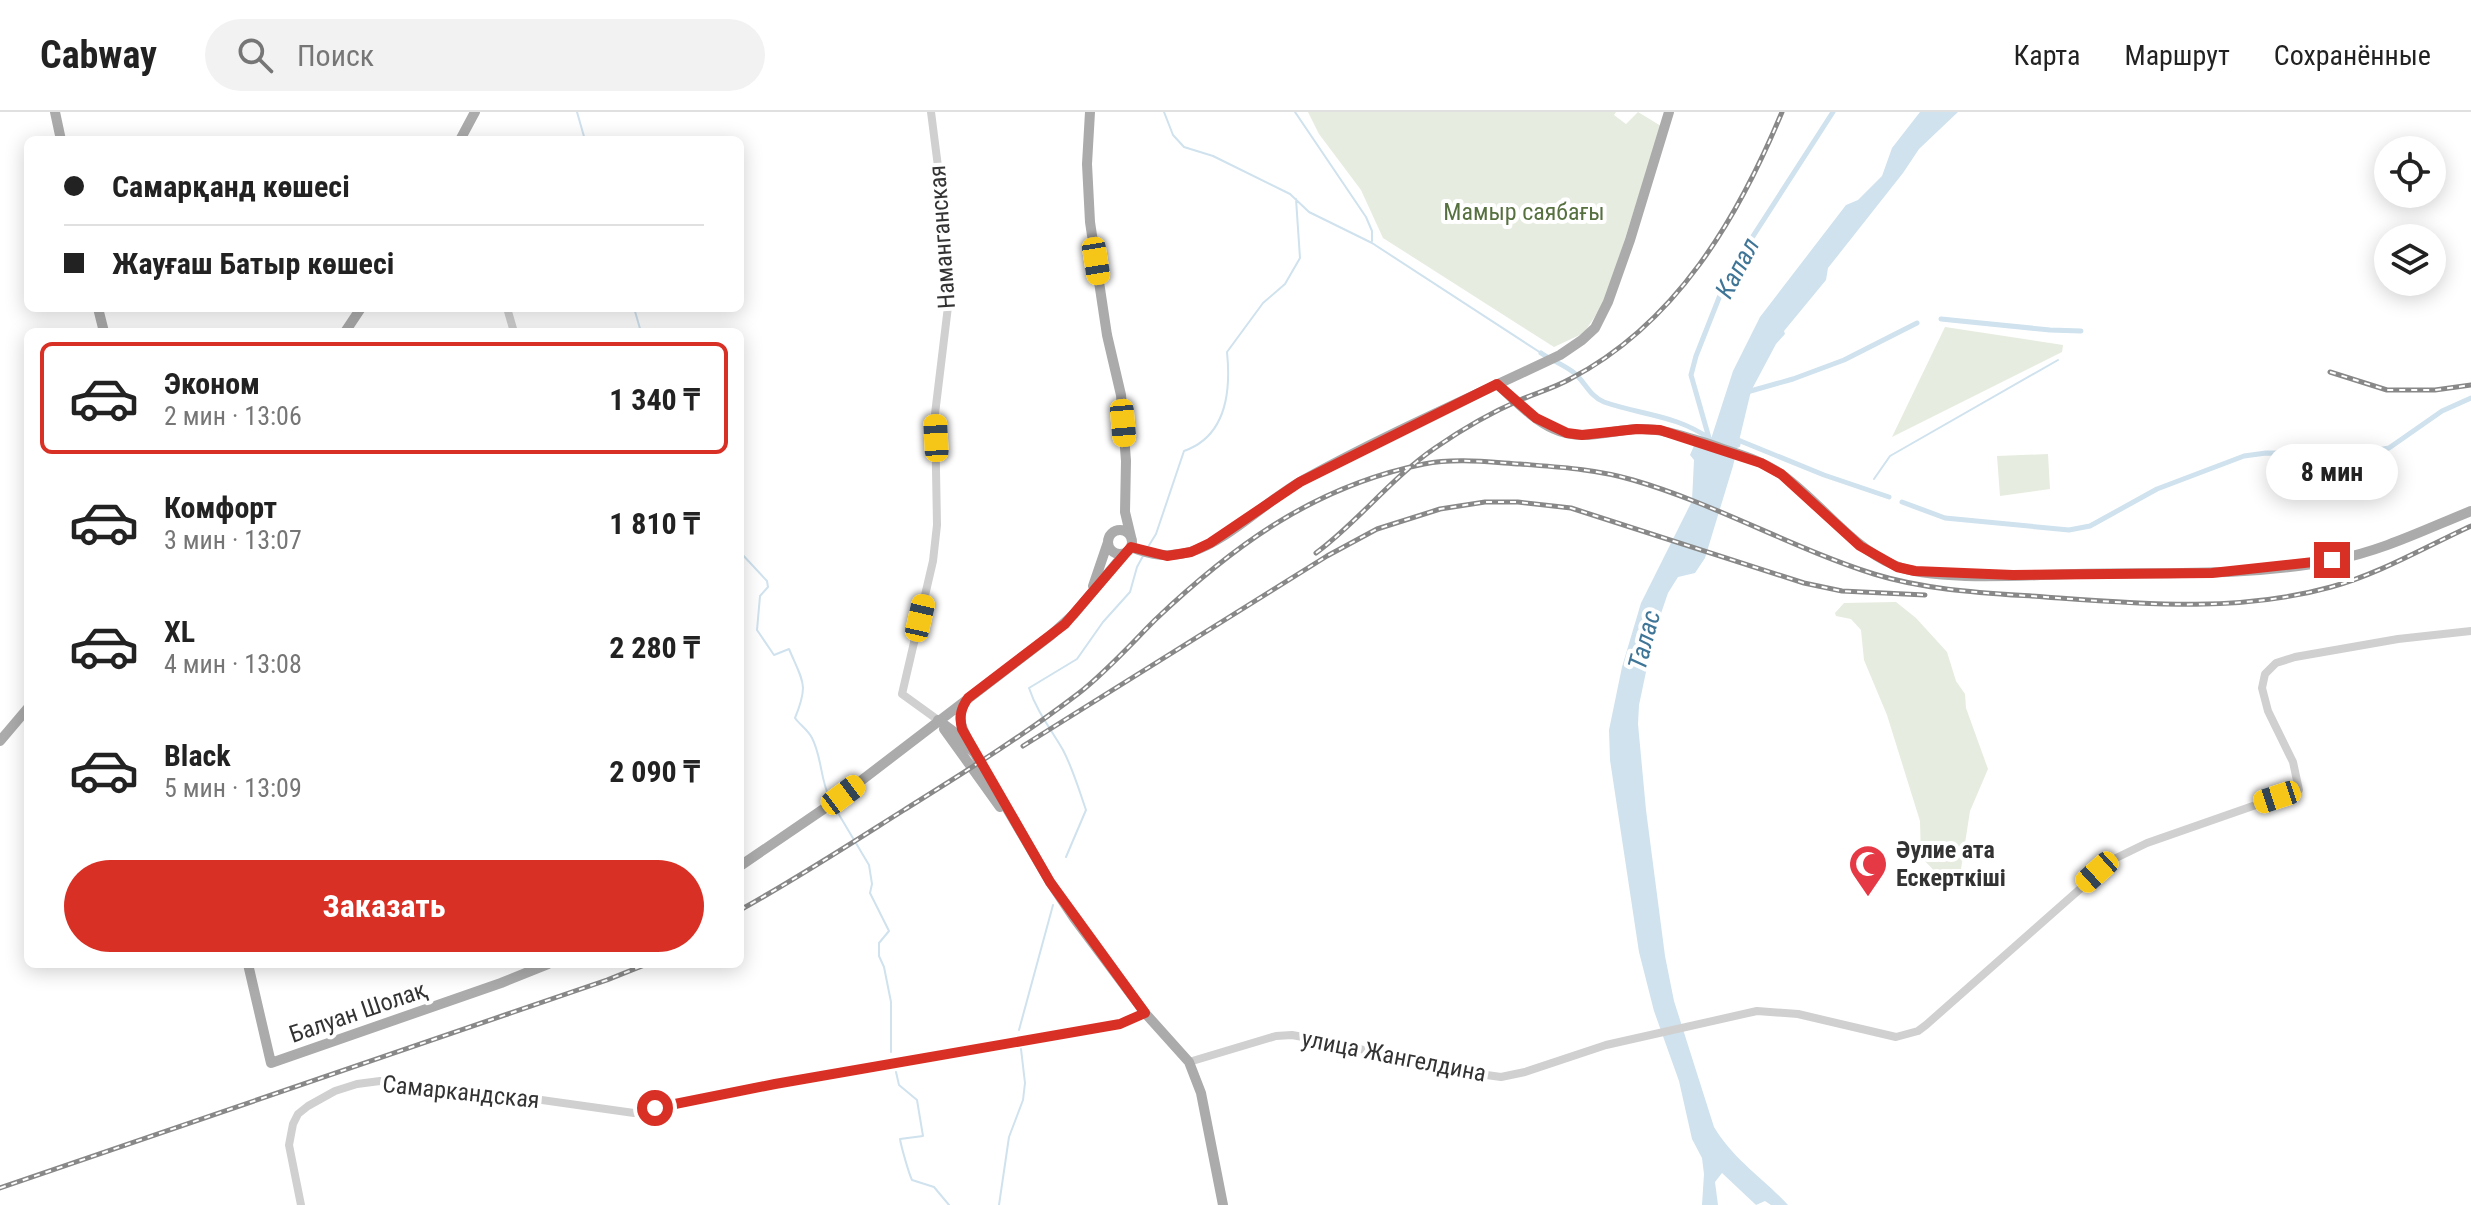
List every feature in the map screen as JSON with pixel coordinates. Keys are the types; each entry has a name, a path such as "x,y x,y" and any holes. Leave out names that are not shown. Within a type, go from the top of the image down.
{"main road":[{"path":"55,112 60,136"},
{"path":"462,136 475,112"},
{"path":"744,863 828,806 1065,624 1129,546 1121,395 1107,335 1090,222 1087,164 1090,112"},
{"path":"1109,538 1114,552 1129,546 1167,556 1191,552 1210,543 1300,482 1560,355 1582,340 1595,328 1608,302 1669,112"},
{"path":"1497,384 1536,418 1567,433 1582,435 1637,429 1660,430 1747,458 1781,474 1860,546 1897,567 1915,571 2013,575 2250,570 2359,554 2471,511"},
{"path":"1089,595 1125,493"},
{"path":"1109,538 1121,530 1129,546"},
{"path":"968,698 962,706 960,722 1018,831 1060,898 1145,1013 1189,1062 1201,1093 1223,1205"},
{"path":"0,741 24,713"},
{"path":"938,720 957,734 975,754"},
{"path":"938,720 1018,831"},
{"name":"Балуан Шолақ","path":"249,968 271,1063 538,968"}],"street":[{"name":"Наманганская","path":"931,112 950,290 935,414 936,537 902,694 938,720"},
{"name":"улица Жангелдина","path":"1189,1062 1276,1036 1292,1035 1429,1067 1501,1077 1646,1035 1767,1011 1816,1018 1896,1037 1918,1031 2114,859 2147,843 2299,790 2293,762 2268,711 2262,688 2265,674 2276,663 2398,639 2471,631"},
{"name":"Самаркандская","path":"301,1205 290,1135 298,1114 335,1091 357,1084 380,1081 450,1087 634,1113 775,1084 1120,1024 1145,1013"}],"green space":[{"name":"Мамыр саябағы","path":"1308,112 1616,112 1614,115 1626,124 1638,112 1661,126 1605,301 1584,333 1554,347 1383,238 1361,190 1319,134"},
{"path":"1945,327 2063,345 2062,352 1892,437"},
{"path":"2048,454 2050,489 2000,496 1997,456"},
{"path":"1896,602 1916,618 1947,652 1956,681 1965,694 1966,708 1988,769 1970,811 1956,883 1947,884 1921,857 1920,821 1887,715 1864,660 1861,630 1851,619 1836,616 1835,613 1844,603"}],"water":[{"name":"Талас","path":"1920,112 1958,112 1919,149 1828,268 1826,280 1776,344 1751,391 1733,466 1705,558 1695,573 1678,577 1668,593 1654,634 1639,705 1646,810 1674,1001 1714,1127 1739,1159 1788,1205 1771,1205 1765,1201 1756,1205 1722,1173 1715,1182 1718,1205 1702,1205 1702,1158 1692,1139 1679,1081 1654,1011 1639,952 1610,760 1609,730 1622,667 1641,603 1692,501 1694,460 1690,455 1696,441 1711,439 1733,371 1760,317 1846,205 1858,200 1882,176 1892,148"}],"waterway":[{"path":"577,112 584,136"},
{"path":"1164,112 1173,135 1184,147 1213,156 1290,194 1309,212 1372,243 1541,353"},
{"path":"1295,112 1366,217 1372,231 1372,241"},
{"name":"Капал","path":"1709,438 1691,375 1696,356 1728,275 1833,112"},
{"path":"1148,547 1156,534 1184,451 1209,435 1218,423 1228,382 1227,352 1263,303 1285,284 1300,258 1296,199"},
{"path":"635,312 640,328"},
{"path":"1941,319 2081,331"},
{"path":"1747,392 1844,360 1917,323"},
{"path":"1541,353 1573,372 1604,402 1685,425 1710,439 1710,443"},
{"path":"1874,479 1890,456 2058,360"},
{"path":"1902,502 1945,518 2069,530 2090,526 2157,489 2244,456 2266,453 2353,454 2389,448 2442,411 2471,398"},
{"path":"1732,446 1738,445 1738,440 1889,497"},
{"path":"744,556 767,581 768,587 760,596 757,630 774,655 789,649 798,669 803,690 795,718 815,745 830,799"},
{"path":"1066,857 1086,810 1067,757 1040,713 1029,688 1077,659 1103,622 1130,592 1143,556"},
{"path":"835,808 869,865 870,893 889,931 879,943 879,956 891,1002 891,1052"},
{"path":"1019,1030 1053,905"},
{"path":"999,1205 1009,1137 1023,1100 1025,1083 1021,1049"},
{"path":"896,1072 899,1085 917,1100 923,1136 900,1139 912,1180 934,1187 949,1205"}],"railway":[{"path":"1316,553 1435,448 1498,410 1570,379 1608,356 1642,329 1672,298 1724,229 1765,152 1782,112"},
{"path":"2330,372 2387,390 2435,390 2471,385"},
{"path":"744,908 948,782 1058,709 1099,676 1155,620 1215,567 1278,522 1347,487 1424,464 1484,462 1605,473 1664,490 1813,552 1895,580 1959,590 2117,602 2224,603 2296,595 2367,575 2471,526"},
{"path":"1023,746 1327,556 1377,529 1440,509 1485,502 1571,508 1804,583 1842,591 1925,595"},
{"path":"0,1188 637,968"}],"place":[{"name":"Әулие ата Ескерткіші","path":"1868,898"}],"route":[{"path":"655,1108 1120,1024 1145,1013 1060,898 1018,831 962,729 962,706 968,698 1065,624 1131,547 1149,554 1167,556 1191,552 1210,543 1300,482 1497,384 1536,418 1567,433 1582,435 1637,429 1660,430 1761,463 1781,474 1860,546 1897,567 1915,571 2013,575 2212,573 2332,560"}]}
